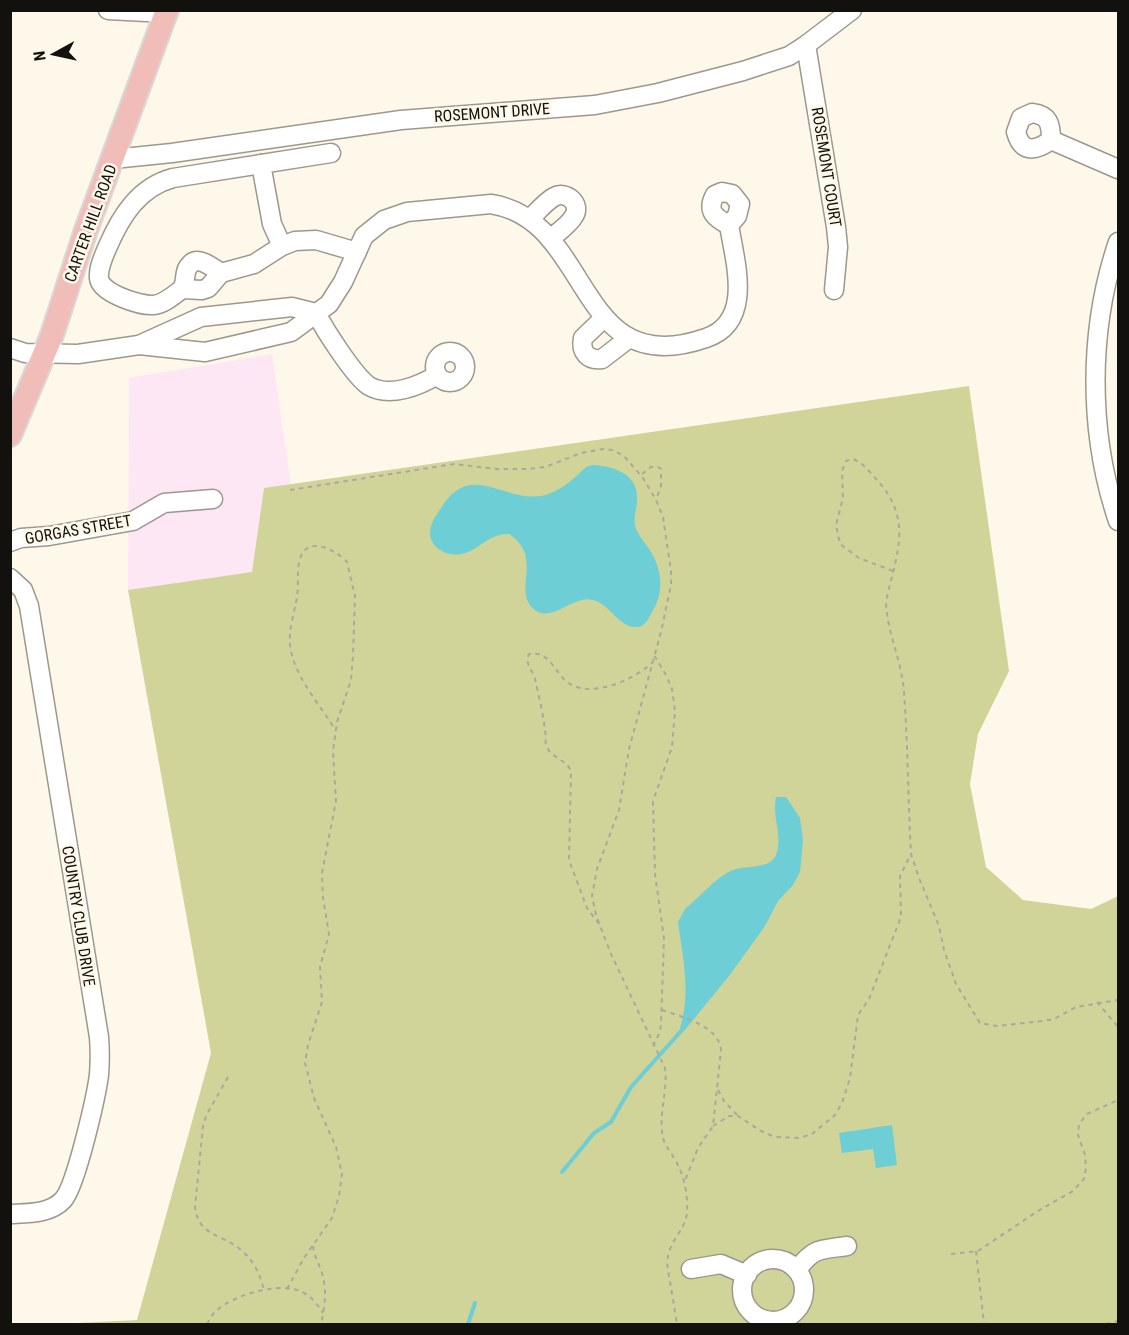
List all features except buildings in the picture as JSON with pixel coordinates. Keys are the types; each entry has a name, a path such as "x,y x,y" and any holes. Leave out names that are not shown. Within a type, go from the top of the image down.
{"main road":[{"name":"CARTER HILL ROAD","path":"10,435 52,335 86,231 166,12"}],"street":[{"path":"108,10 166,12"},
{"name":"ROSEMONT DRIVE","path":"113,159 172,153 401,120 595,105 658,93 743,71 789,56 852,10"},
{"name":"ROSEMONT COURT","path":"806,45 836,228 838,246 834,290"},
{"path":"1051,140 1119,169"},
{"path":"331,153 163,180 147,190 124,215 100,268 99,277 103,288 110,293 153,305 162,303 182,289 208,288 221,273 254,264 282,246 304,239 316,240 357,252"},
{"path":"261,164 272,224 282,246"},
{"path":"530,219 554,197 560,195 570,198 575,203 574,217 550,239"},
{"path":"10,348 25,352 78,354 139,345 205,352 291,332 329,304 343,282 364,236 371,229 394,215 406,212 491,204 512,208 530,219 550,239 604,318 628,339 640,344 662,347 708,338 726,325 734,313 738,299 738,287 729,225"},
{"path":"1119,242 1106,288 1098,343 1096,382 1099,433 1109,491 1119,521"},
{"path":"182,289 188,267 194,262 209,263 221,273"},
{"path":"139,345 201,317 292,307 316,313 327,333 370,386 385,390 413,387 437,375"},
{"path":"251,312 256,340"},
{"path":"604,318 583,338 583,350 586,355 591,359 602,359 628,339"},
{"name":"GORGAS STREET","path":"10,543 21,538 49,536 134,520 164,503 213,499"},
{"name":"COUNTRY CLUB DRIVE","path":"10,578 23,590 29,606 99,1037 100,1058 99,1077 69,1193 63,1200 46,1210 10,1214"},
{"path":"797,1270 815,1251 847,1246"},
{"path":"771,1259 786,1262 797,1270 803,1283 802,1301 791,1316 778,1323 764,1320 748,1308 743,1299 742,1289 747,1275 757,1264 771,1259"},
{"path":"691,1269 721,1264 747,1275"}],"path":[{"path":"290,490 454,464 497,469 528,469 545,466 581,453 603,449 612,450 624,456 641,475 656,500 663,517 671,585 629,748 619,810 593,885 592,904 611,954 663,1065 666,1077 661,1120 663,1140 681,1171 686,1218 684,1226 671,1243 667,1263 677,1324"},
{"path":"893,571 859,558 840,544 836,525 843,498 843,468 849,460 855,459 861,463 886,490 899,519 900,536 886,611 904,690 911,854 918,878 939,926 944,950 956,984 980,1023 997,1026 1054,1019 1076,1007 1119,1000"},
{"path":"641,475 651,467 661,469 661,486 656,500"},
{"path":"287,1289 304,1258 332,1218 339,1196 342,1174 336,1147 314,1098 305,1063 308,1045 321,1009 320,967 329,934 323,898 322,873 336,801 333,751 336,731 351,680 355,596 351,570 347,562 329,548 314,547 307,549 301,557 290,644 297,669 336,731"},
{"path":"600,925 586,908 569,860 571,771 565,761 552,755 546,744 534,675 528,666 527,659 529,654 539,654 551,662 559,675 573,686 592,688 633,678 653,662"},
{"path":"654,655 672,689 675,711 672,747 653,801 656,882 664,938 660,1032 654,1047"},
{"path":"717,1089 724,1101 738,1116 775,1137 791,1139 812,1134 835,1115 842,1103 850,1078 858,1015 869,999 901,917 900,876 911,854"},
{"path":"1096,1002 1119,1027"},
{"path":"662,1010 696,1024 714,1034 720,1042 713,1126"},
{"path":"228,1077 207,1114 203,1126 196,1215 203,1228 241,1250 248,1257 255,1266 264,1290"},
{"path":"951,1254 976,1251 1080,1185 1086,1168 1085,1155 1078,1135 1079,1124 1087,1114 1119,1100"},
{"path":"684,1183 698,1148 713,1126 729,1116 738,1116"},
{"path":"313,1245 326,1291 321,1324"},
{"path":"976,1251 984,1324"},
{"path":"207,1324 214,1313 231,1301 264,1290 302,1291 323,1313"},
{"path":"1106,1324 1119,1321"}],"shaded area":[{"path":"272,354 291,485 264,488 253,572 128,590 129,378"}],"green space":[{"path":"969,386 1009,671 978,734 970,784 986,867 1023,900 1091,909 1118,896 1118,1324 58,1324 137,1320 211,1053 128,590 252,572 264,488"}],"water":[{"path":"593,465 615,469 633,482 637,501 636,529 658,566 660,588 657,603 648,620 639,627 632,627 620,621 600,603 593,600 585,599 545,614 537,611 526,598 527,571 524,551 519,542 509,534 493,537 466,553 458,554 450,554 436,547 430,537 432,523 441,508 452,494 464,487 487,486 526,496 541,496 560,489 586,467"},
{"path":"776,797 786,797 800,818 803,840 800,872 793,885 778,901 765,926 729,976 684,1031 680,1028 686,988 678,922 685,909 727,873 759,866 775,858 778,845"},
{"path":"892,1125 897,1165 876,1168 873,1149 842,1153 839,1133"}],"waterway":[{"path":"562,1172 594,1133 611,1122 631,1087 682,1030"},
{"path":"468,1324 475,1303"}]}
